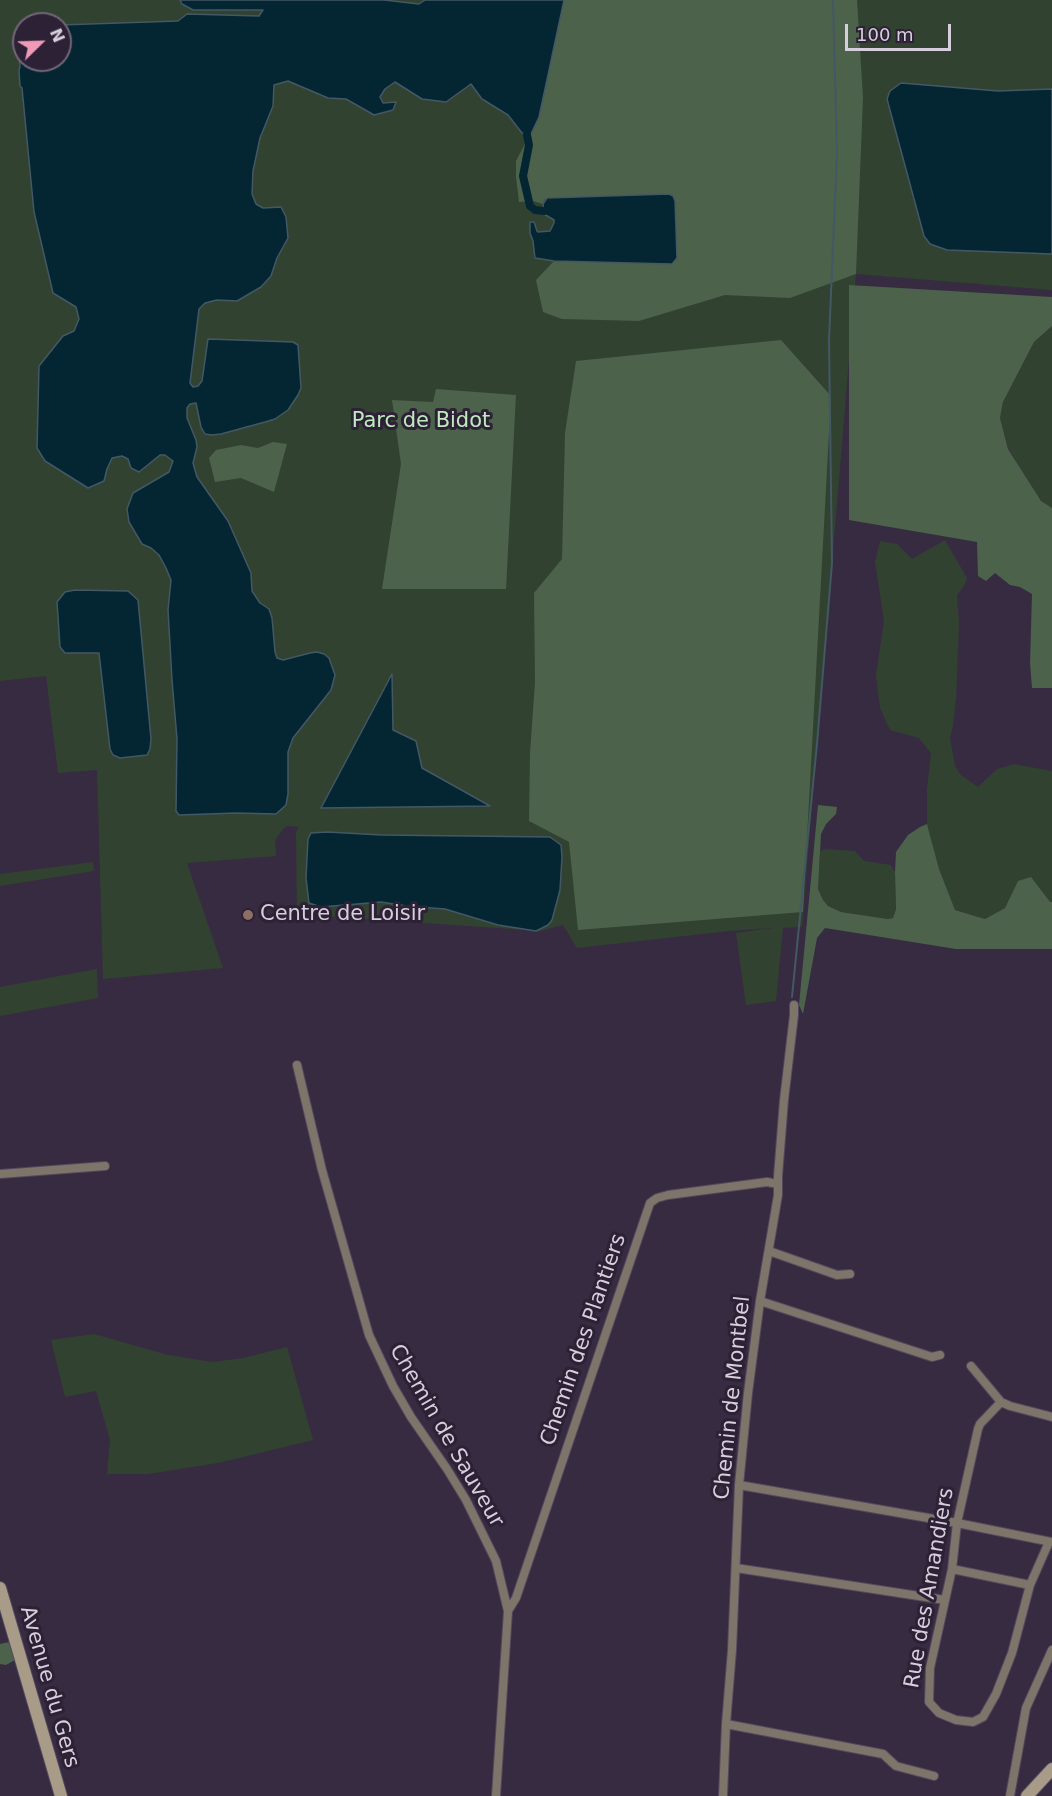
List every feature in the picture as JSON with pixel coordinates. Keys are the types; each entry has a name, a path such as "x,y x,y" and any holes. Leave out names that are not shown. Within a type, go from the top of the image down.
{"main road":[{"name":"Avenue du Gers","path":"0,1588 61,1796"},
{"path":"1027,1796 1052,1769"}],"street":[{"name":"Chemin de Montbel","path":"723,1796 739,1485 760,1301 778,1196 784,1100 794,1005"},
{"name":"Chemin de Sauveur","path":"297,1065 322,1170 369,1335 393,1386 411,1418 466,1500 496,1561 508,1611 496,1796"},
{"path":"0,1174 105,1166"},
{"name":"Chemin des Plantiers","path":"508,1611 516,1598 650,1203 657,1197 669,1195 767,1182 778,1184"},
{"path":"769,1251 837,1275 850,1274"},
{"path":"760,1301 932,1357 940,1355"},
{"path":"971,1366 1001,1401 1010,1406 1052,1417"},
{"name":"Rue des Amandiers","path":"1001,1401 978,1429 957,1523 952,1569 930,1668 929,1702 939,1713 956,1720 973,1722 983,1717 996,1694 1012,1653 1030,1585 1050,1542"},
{"path":"739,1485 957,1523 1050,1542"},
{"path":"736,1568 945,1600"},
{"path":"952,1569 1030,1585"},
{"path":"1010,1796 1026,1708 1052,1650"},
{"path":"726,1724 883,1754 896,1766 934,1776"}],"green space":[{"name":"Parc de Bidot","path":"0,0 1052,0 1052,290 856,274 802,927 783,928 776,1001 746,1005 736,933 773,928 577,948 563,925 540,931 297,914 296,832 299,827 288,826 275,840 276,856 187,863 223,968 103,979 97,770 58,773 46,676 0,681"},
{"path":"564,0 857,0 863,98 856,274 790,298 725,295 639,321 562,319 543,312 536,280 554,261 672,264 677,258 675,201 669,194 547,198 543,204 533,201 519,202 516,161 539,117"},
{"path":"849,285 1052,297 1052,326 1034,342 1003,402 1000,418 1008,449 1041,501 1052,508 1052,688 1032,688 1030,663 1032,594 1020,587 1010,585 995,573 986,581 978,576 977,542 849,520"},
{"path":"1052,326 1052,508 1041,502 1008,448 1000,418 1003,402 1034,342"},
{"path":"781,340 831,396 803,912 578,930 569,842 529,821 530,753 535,682 534,593 562,559 565,433 576,361"},
{"path":"436,389 516,395 506,589 382,589 401,464 392,400 433,402"},
{"path":"273,442 287,444 274,492 241,478 215,482 209,458 216,450 241,445 258,448"},
{"path":"945,540 967,578 957,595 959,624 956,698 950,738 955,766 961,775 978,787 997,769 1014,764 1052,771 1052,902 1018,881 1005,908 985,919 955,910 939,870 927,824 927,789 931,753 919,738 890,730 880,708 876,675 884,621 875,562 880,541 897,544 912,559"},
{"path":"818,805 837,807 836,814 826,824 821,834 818,889 828,906 841,912 893,918 896,909 896,852 908,835 927,824 939,869 955,910 985,919 1005,908 1018,881 1031,877 1052,902 1052,949 956,949 825,928 817,938 803,1014 799,1005"},
{"path":"824,849 855,851 864,861 891,865 895,872 896,909 893,918 841,912 828,906 818,889 820,852"},
{"path":"93,862 94,871 0,886 0,874"},
{"path":"97,969 98,998 0,1016 0,987"},
{"path":"94,1334 168,1355 212,1362 243,1358 287,1347 313,1440 218,1463 148,1474 107,1474 110,1440 96,1391 65,1397 51,1340"},
{"path":"9,1642 17,1659 6,1665 0,1664 0,1644"}],"water":[{"path":"180,0 384,0 419,4 425,0 564,0 539,117 531,134 522,133 508,115 482,99 471,84 446,102 422,99 395,82 385,89 380,97 383,103 396,102 393,110 374,115 346,99 328,98 288,81 274,85 273,106 260,138 253,171 252,194 256,204 263,208 281,207 286,217 288,238 277,258 271,276 261,287 237,301 217,300 205,303 199,309 190,383 193,387 198,386 202,381 208,339 293,342 298,345 301,388 288,410 275,419 221,434 205,434 201,427 196,403 190,404 187,408 187,418 196,440 197,447 193,463 197,477 228,521 251,573 252,591 260,603 269,609 277,658 283,660 317,652 324,654 329,658 335,675 331,690 293,738 288,752 286,805 276,814 179,815 176,811 177,739 168,610 171,580 159,555 142,544 129,522 127,509 133,493 169,472 173,461 165,455 160,455 139,472 131,468 128,459 122,456 112,458 104,481 88,488 45,461 37,448 39,366 63,336 74,331 79,319 76,307 53,293 34,212 19,72 72,72 72,25 178,21 187,14 259,16 263,10 193,10 182,4"},
{"path":"901,83 998,91 1052,89 1052,254 947,250 930,244 924,236 887,99 890,91"},
{"path":"669,194 675,201 677,258 672,264 554,261 535,258 530,222 534,222 538,232 550,231 554,220 544,214 543,204 547,198"},
{"path":"75,590 128,591 138,600 151,739 147,755 120,758 113,755 110,749 99,653 65,653 60,647 57,602 65,592"},
{"path":"392,674 393,730 416,741 422,768 490,806 321,808"},
{"path":"311,833 550,837 561,845 562,857 560,890 552,920 548,925 536,931 498,925 445,909 381,902 321,907 309,903 306,878 308,839"}],"waterway":[{"path":"792,997 832,563 829,340 837,153 833,0"},
{"path":"527,135 529,145 523,176 530,206 535,210 544,211"}],"place":[{"name":"Centre de Loisir","path":"248,915"}]}
